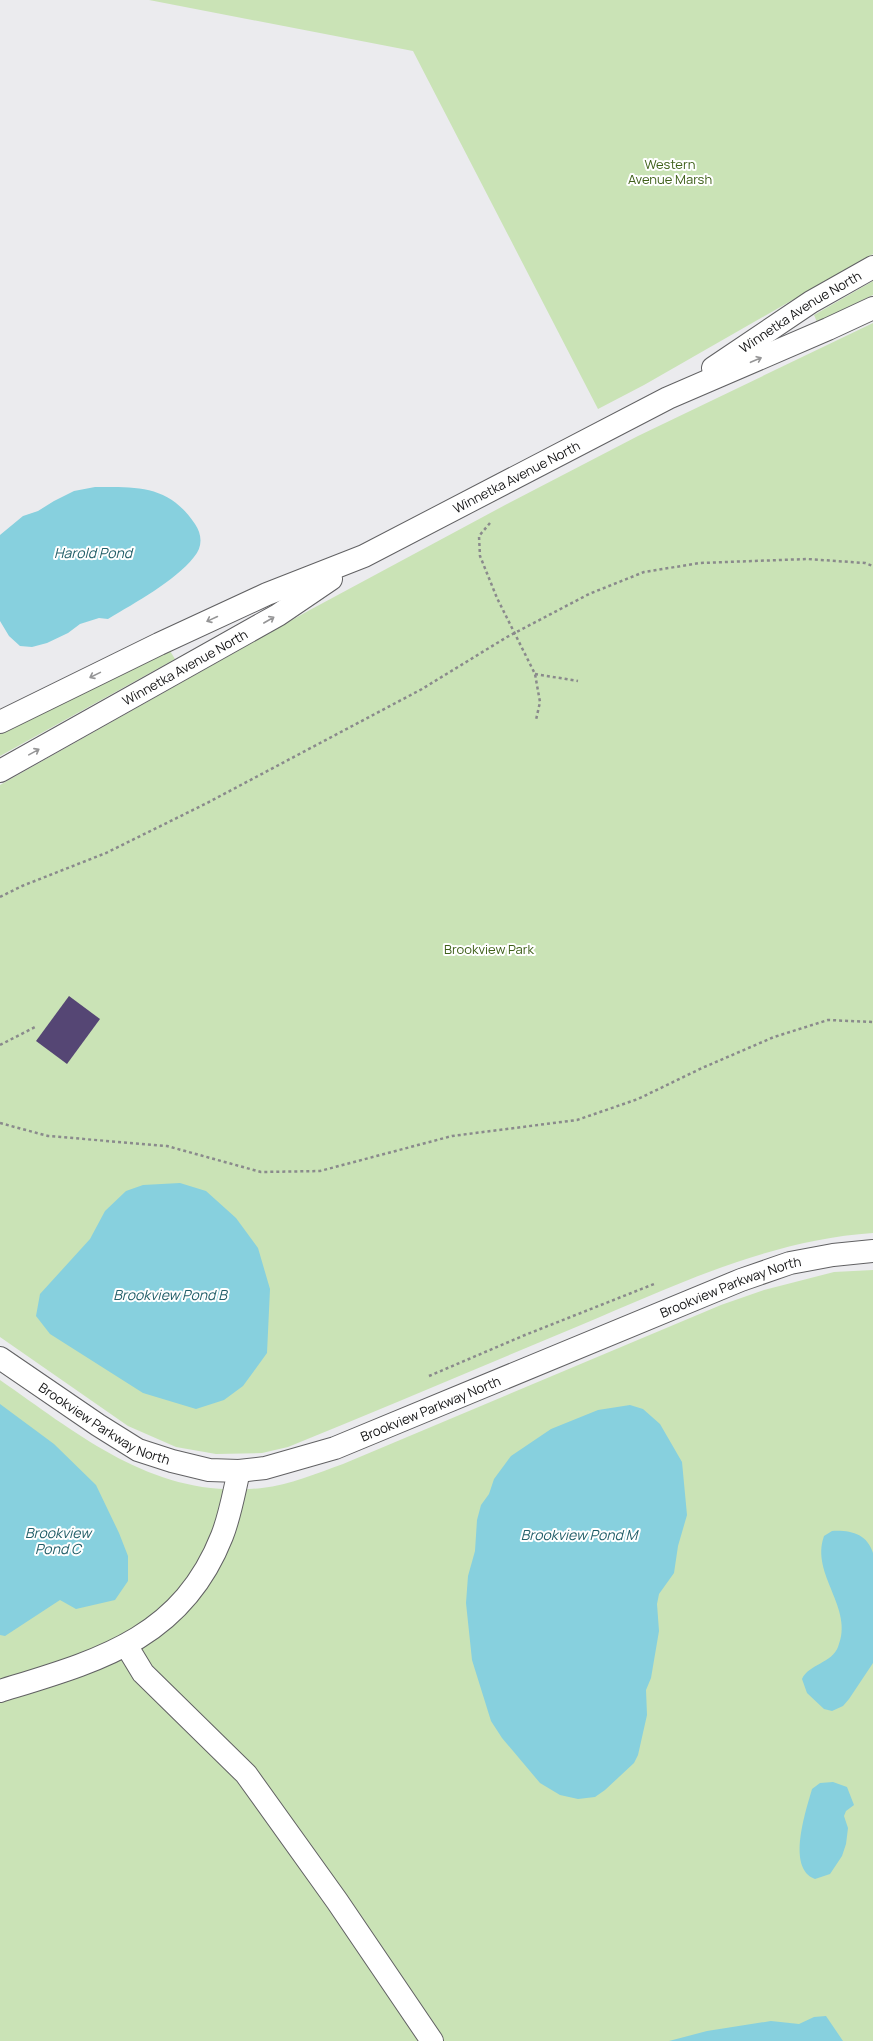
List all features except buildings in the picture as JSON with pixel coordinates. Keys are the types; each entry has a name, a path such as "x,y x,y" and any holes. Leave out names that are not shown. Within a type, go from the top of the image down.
{"street":[{"name":"Winnetka Avenue North","path":"668,398 811,302 873,267"},
{"name":"Winnetka Avenue North","path":"0,722 159,644 267,594 364,556 668,398 873,308"},
{"name":"Winnetka Avenue North","path":"0,771 278,615 364,556"},
{"name":"Brookview Parkway North","path":"0,1358 98,1425 138,1450 172,1461 209,1470 239,1471 265,1468 335,1448 741,1280 790,1263 833,1255 873,1252"},
{"path":"0,1691 67,1670 126,1645 154,1629 178,1608 202,1578 223,1535 239,1471"},
{"path":"126,1645 143,1673 246,1774 337,1901 432,2041"}],"path":[{"path":"491,522 479,536 480,556 497,598 535,674 540,702 536,720"},
{"path":"0,897 22,886 106,853 207,803 422,689 515,633 588,594 644,572 700,563 807,559 865,563 873,566"},
{"path":"535,674 578,681"},
{"path":"0,1123 48,1136 167,1146 261,1172 320,1172 452,1136 577,1120 638,1099 702,1068 774,1037 828,1020 873,1022"},
{"path":"0,1045 35,1027"},
{"path":"423,1379 525,1335 655,1283"}],"green space":[{"name":"Western Avenue Marsh","path":"149,0 873,0 873,254 644,385 598,409 413,51"},
{"path":"873,281 873,295 817,322 814,315"},
{"name":"Brookview Park","path":"873,323 873,1233 834,1237 797,1245 724,1267 688,1280 288,1447 262,1453 216,1454 176,1447 128,1426 0,1337 0,785 308,611 507,504 638,436"},
{"path":"170,651 175,659 0,756 0,734"},
{"path":"873,1270 873,2041 0,2041 0,1380 91,1442 122,1460 154,1474 188,1484 224,1489 262,1488 293,1481 343,1464 721,1305 764,1290 834,1272"}],"water":[{"name":"Harold Pond","path":"95,487 139,488 163,495 185,511 195,524 200,536 199,549 194,557 176,575 142,599 108,619 99,618 80,624 68,633 47,643 32,647 20,646 9,636 0,621 0,535 23,516 38,511 74,491"},
{"name":"Brookview Pond B","path":"180,1183 206,1191 236,1218 258,1248 270,1289 267,1353 243,1386 224,1400 196,1409 143,1393 50,1334 36,1316 40,1294 90,1239 105,1211 126,1191 143,1185"},
{"name":"Brookview Pond C","path":"0,1404 54,1444 96,1485 119,1533 128,1556 128,1581 115,1600 76,1609 60,1600 5,1636 0,1635"},
{"name":"Brookview Pond M","path":"630,1405 643,1409 660,1424 682,1462 687,1515 678,1546 674,1573 659,1594 657,1604 659,1631 651,1678 646,1690 647,1715 638,1755 634,1763 605,1790 595,1797 578,1799 560,1795 540,1783 502,1738 491,1721 472,1660 466,1603 468,1576 475,1551 477,1520 481,1505 489,1494 494,1479 511,1456 551,1429 598,1410"},
{"path":"832,1531 846,1531 857,1534 867,1541 873,1553 873,1663 849,1699 843,1706 832,1711 824,1709 807,1693 802,1679 810,1670 831,1657 838,1647 842,1633 841,1619 827,1578 821,1550 824,1536"},
{"path":"833,1782 847,1787 854,1805 846,1811 844,1816 848,1828 846,1844 842,1856 830,1874 815,1879 806,1873 801,1863 800,1838 812,1789 820,1783"},
{"path":"826,2016 843,2041 669,2041 707,2031 771,2021 799,2024 814,2017"}]}
